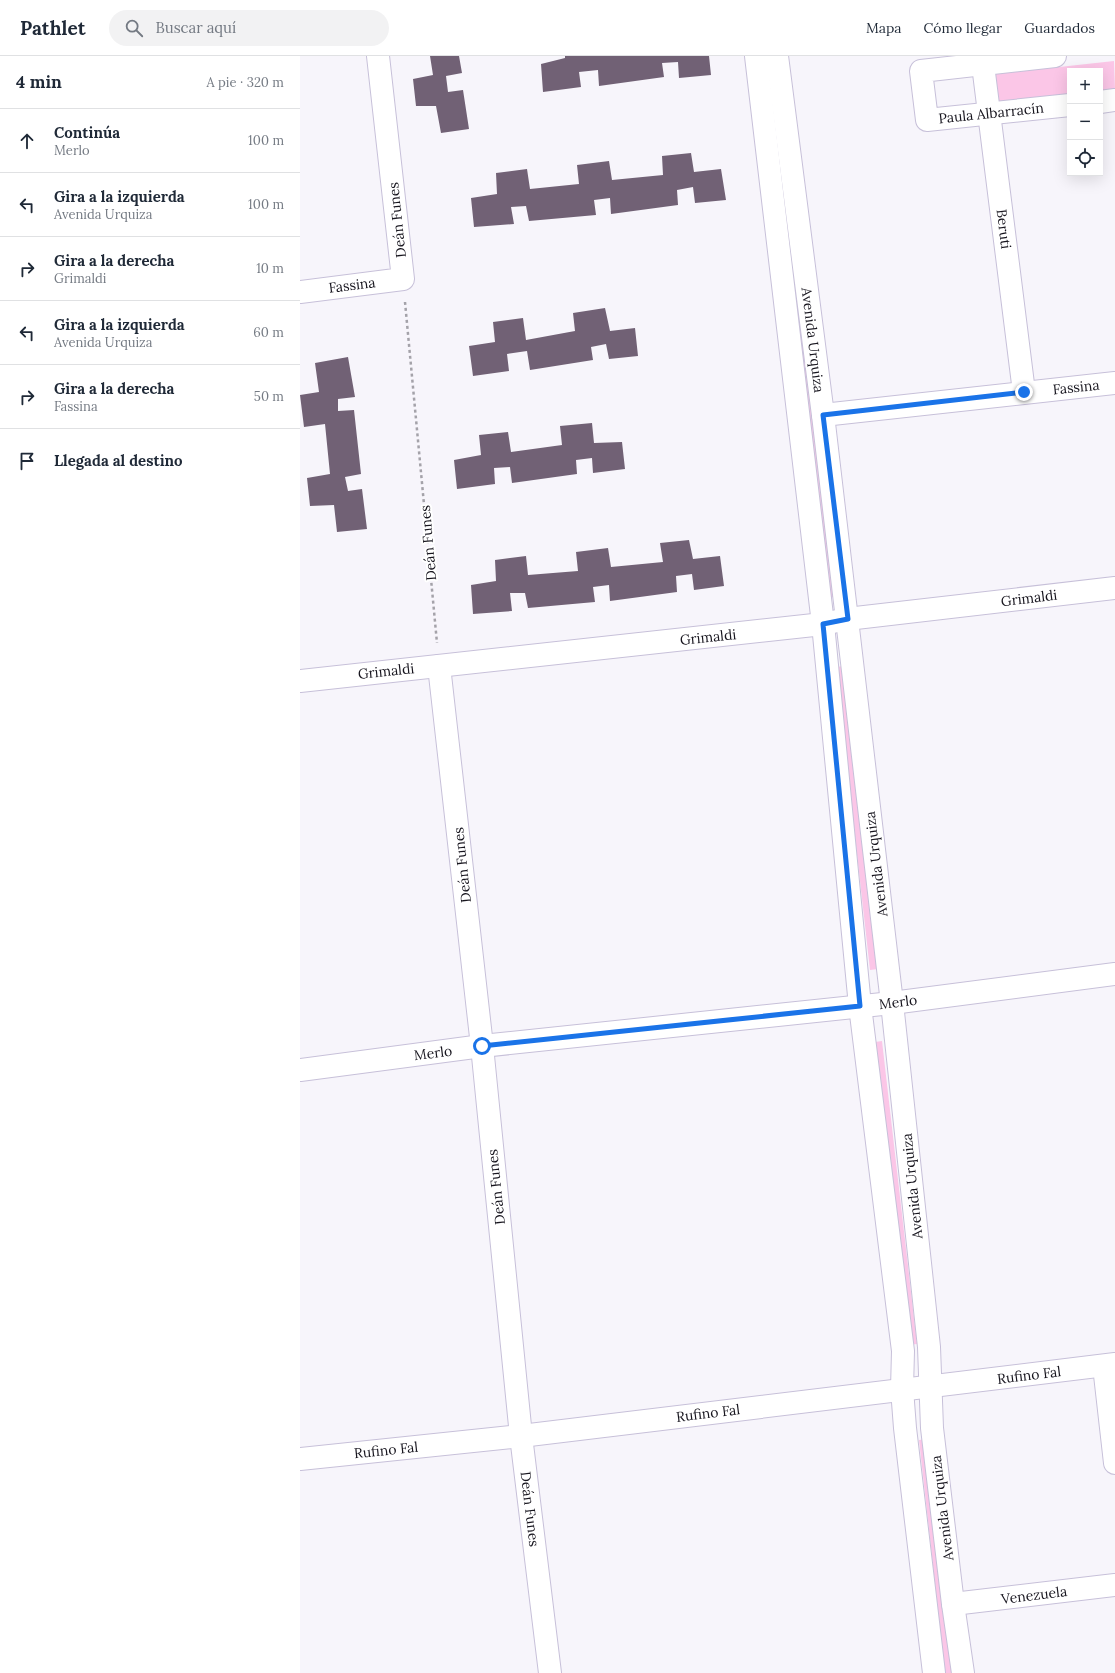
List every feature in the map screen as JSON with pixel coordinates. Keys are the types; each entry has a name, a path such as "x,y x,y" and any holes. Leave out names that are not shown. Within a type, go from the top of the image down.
{"street":[{"name":"Deán Funes","path":"378,56 403,279"},
{"name":"Avenida Urquiza","path":"756,56 823,624 860,1006 903,1351 902,1389 905,1428 934,1673"},
{"name":"Avenida Urquiza","path":"777,56 848,619 892,1003 929,1347 932,1428 953,1604 963,1673"},
{"name":"Paula Albarracín","path":"1055,56 922,71 927,120 1067,105"},
{"name":"Beruti","path":"982,65 1024,392"},
{"path":"1103,102 1115,100"},
{"name":"Fassina","path":"300,292 403,279"},
{"name":"Fassina","path":"823,415 1024,392 1115,384"},
{"name":"Grimaldi","path":"300,681 823,624 848,619 1115,588"},
{"name":"Deán Funes","path":"439,666 482,1046 521,1436 550,1673"},
{"name":"Merlo","path":"300,1070 482,1046 892,1003 1115,974"},
{"path":"1109,1365 1115,1463"},
{"name":"Rufino Fal","path":"300,1459 521,1436 1109,1365"},
{"name":"Venezuela","path":"953,1604 1115,1585"}],"path":[{"name":"Deán Funes","path":"403,279 439,666"}],"shaded area":[{"path":"765,56 771,56 834,597 827,598"},
{"path":"1114,61 1115,90 1103,91 1103,68 1067,68 1067,95 998,102 995,74"},
{"path":"844,666 878,969 870,970 836,667"},
{"path":"882,1041 917,1344 909,1345 875,1042"},
{"path":"927,1439 953,1673 945,1673 919,1440"}],"building":[{"path":"430,56 459,56 462,73 446,76 448,92 463,90 469,129 441,133 436,106 416,106 413,79 433,75"},
{"path":"565,56 709,56 711,75 679,78 678,62 662,63 664,77 599,86 598,70 579,72 581,87 543,92 541,64 565,58"},
{"path":"691,153 694,172 721,169 726,200 695,203 693,187 677,190 678,205 611,214 610,198 594,200 596,215 529,221 526,206 511,207 514,224 474,227 471,198 497,194 496,173 527,169 530,189 579,184 577,165 609,161 612,180 663,175 662,156"},
{"path":"605,308 610,331 635,328 638,356 609,359 606,344 591,347 593,360 530,370 527,351 507,354 509,371 473,376 469,346 495,342 493,322 523,318 526,340 575,331 573,313"},
{"path":"348,357 355,397 338,399 338,411 354,410 361,474 345,477 348,491 362,489 367,529 337,532 334,505 310,506 307,478 330,474 325,424 304,427 300,395 319,392 315,363"},
{"path":"592,423 594,443 622,442 625,469 593,473 592,458 576,460 577,474 512,483 510,467 494,468 495,484 457,489 454,460 481,455 479,435 508,432 511,452 562,445 560,426"},
{"path":"689,540 693,559 720,556 724,586 694,590 692,574 676,576 677,592 610,601 609,585 593,587 595,602 528,608 525,593 510,593 512,611 473,614 471,585 496,581 495,560 526,556 528,575 578,571 576,552 608,548 611,567 663,562 660,543"}],"route":[{"path":"482,1046 860,1006 823,624 848,619 823,415 1024,392"}]}
